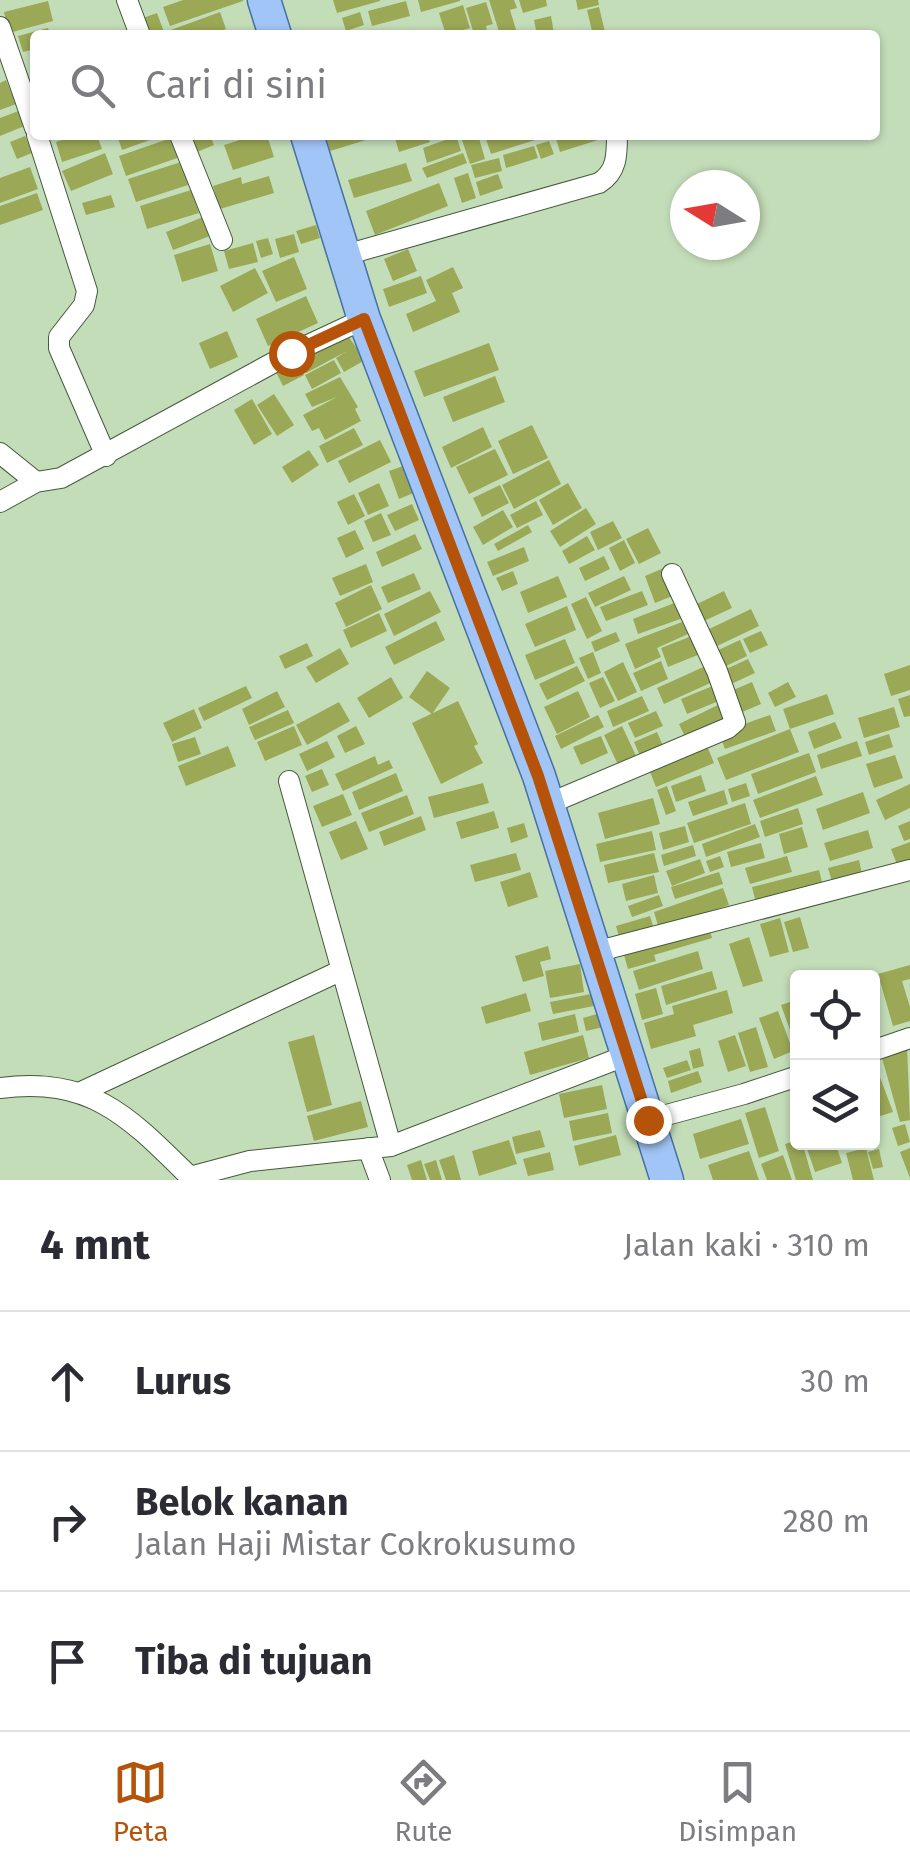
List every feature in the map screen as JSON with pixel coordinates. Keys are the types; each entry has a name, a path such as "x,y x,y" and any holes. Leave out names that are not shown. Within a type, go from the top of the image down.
{"main road":[{"path":"264,0 273,30"},
{"path":"309,140 364,319 548,804 667,1180"}],"street":[{"path":"126,0 138,30"},
{"path":"2,38 30,115"},
{"path":"39,140 86,291 84,305 58,337 59,348 106,456"},
{"path":"182,140 222,240"},
{"path":"344,255 599,184 609,177 616,161 617,140"},
{"path":"0,502 36,482 61,478 106,456 291,353 364,319"},
{"path":"0,454 36,482"},
{"path":"548,804 735,722 717,671 672,574"},
{"path":"289,781 390,1146"},
{"path":"595,952 910,870"},
{"path":"79,1093 340,971"},
{"path":"880,1048 910,1038"},
{"path":"0,1088 24,1085 79,1093 105,1103 137,1124 190,1177 250,1161 390,1146 626,1056"},
{"path":"648,1120 790,1078"},
{"path":"368,1148 380,1180"}],"building":[{"path":"183,0 243,1 170,26 163,7"},
{"path":"333,0 380,0 380,1 337,13"},
{"path":"418,0 460,0 460,1 421,12"},
{"path":"489,0 514,0 517,8 510,10 516,30 498,30"},
{"path":"519,0 546,0 547,6 523,13"},
{"path":"576,0 598,0 599,5 578,10"},
{"path":"48,1 53,21 9,33 4,12"},
{"path":"406,1 410,16 372,26 368,11"},
{"path":"486,2 493,24 486,26 487,30 473,30 466,8"},
{"path":"463,5 470,28 444,30 439,13"},
{"path":"599,7 605,30 592,30 587,10"},
{"path":"220,12 226,29 223,30 171,30"},
{"path":"360,12 364,25 346,30 342,18"},
{"path":"157,13 163,30 144,30 140,19"},
{"path":"551,16 553,30 536,30 534,20"},
{"path":"30,33 30,50 23,52 18,36"},
{"path":"6,80 16,104 0,110 0,83"},
{"path":"21,110 27,125 0,136 0,118"},
{"path":"25,136 32,153 17,159 10,142"},
{"path":"99,140 102,149 62,162 56,142"},
{"path":"119,140 150,140 122,150"},
{"path":"175,140 180,157 126,176 119,156"},
{"path":"193,140 212,140 214,145 197,152"},
{"path":"240,140 269,140 274,157 233,170 224,145"},
{"path":"327,140 366,140 330,151"},
{"path":"395,140 430,142 399,152"},
{"path":"458,140 461,151 427,163 423,148"},
{"path":"462,140 479,140 485,159 470,164"},
{"path":"486,140 535,140 491,154"},
{"path":"556,140 598,140 560,152"},
{"path":"549,141 554,154 541,159 536,145"},
{"path":"534,146 538,158 506,168 503,155"},
{"path":"105,153 113,174 71,191 62,171"},
{"path":"463,153 467,163 427,178 422,168"},
{"path":"499,158 502,171 475,178 471,165"},
{"path":"181,162 188,185 136,202 128,179"},
{"path":"406,163 412,181 354,198 348,180"},
{"path":"30,167 38,189 0,203 0,178"},
{"path":"468,173 476,198 462,203 454,178"},
{"path":"498,174 503,188 480,196 476,182"},
{"path":"269,176 274,193 220,209 213,186 241,177 242,184"},
{"path":"439,183 448,206 375,235 366,211"},
{"path":"191,190 199,213 147,229 140,206"},
{"path":"37,193 43,210 0,225 0,206"},
{"path":"111,195 115,207 86,215 82,203"},
{"path":"203,217 210,236 173,250 166,232"},
{"path":"316,225 320,238 301,244 296,231"},
{"path":"294,234 299,252 280,258 275,239"},
{"path":"268,238 273,254 261,258 256,241"},
{"path":"253,243 258,262 229,269 224,251"},
{"path":"210,244 218,271 182,282 174,255"},
{"path":"408,249 417,271 393,281 384,259"},
{"path":"294,257 307,289 276,302 262,271"},
{"path":"453,267 463,288 452,293 460,312 413,332 406,314 436,301 426,280"},
{"path":"255,268 268,293 233,312 220,286"},
{"path":"421,276 427,293 389,307 383,289"},
{"path":"306,296 318,323 268,346 256,319"},
{"path":"227,331 238,357 210,369 199,343"},
{"path":"346,333 365,360 344,372 336,358 347,351 306,373 299,358"},
{"path":"489,343 499,370 424,397 414,371"},
{"path":"295,357 304,375 283,386 274,368"},
{"path":"334,360 341,373 312,389 305,375"},
{"path":"495,376 505,402 453,422 443,397"},
{"path":"340,377 358,407 355,409 361,421 325,440 319,428 312,431 303,415 337,397 312,407 305,394"},
{"path":"274,394 294,425 277,436 257,405"},
{"path":"252,399 272,434 254,445 234,410"},
{"path":"532,425 548,458 513,474 498,441"},
{"path":"483,427 492,447 451,468 442,447"},
{"path":"354,428 363,445 327,463 319,446"},
{"path":"380,440 391,462 349,483 338,461"},
{"path":"495,449 508,475 469,494 456,467"},
{"path":"309,450 319,465 292,483 282,467"},
{"path":"549,460 561,484 514,509 502,485"},
{"path":"406,465 416,492 399,499 389,471"},
{"path":"379,483 389,506 368,515 358,493"},
{"path":"568,483 582,508 553,525 539,500"},
{"path":"500,485 509,503 482,517 473,498"},
{"path":"354,494 365,516 348,525 337,502"},
{"path":"536,501 543,515 517,528 510,515"},
{"path":"412,504 419,520 395,531 387,515"},
{"path":"586,508 596,524 560,547 550,531"},
{"path":"503,510 513,527 483,545 473,527"},
{"path":"381,513 391,535 373,542 364,521"},
{"path":"613,521 622,538 598,550 590,532"},
{"path":"528,525 532,532 498,551 494,544"},
{"path":"648,528 661,553 639,564 626,539"},
{"path":"355,530 364,549 346,558 337,538"},
{"path":"415,534 422,549 382,567 376,552"},
{"path":"587,536 595,550 569,564 562,551"},
{"path":"624,540 635,563 620,571 609,548"},
{"path":"524,547 529,561 493,576 487,562"},
{"path":"604,556 610,569 585,581 579,568"},
{"path":"366,564 373,582 340,596 332,578"},
{"path":"664,568 675,595 655,603 645,576"},
{"path":"513,571 518,584 502,591 496,578"},
{"path":"414,573 421,589 388,603 381,587"},
{"path":"558,576 567,597 528,613 520,592"},
{"path":"624,576 631,590 595,607 588,593"},
{"path":"371,585 382,609 346,627 335,603"},
{"path":"430,591 441,612 394,636 384,614"},
{"path":"642,591 648,605 606,621 600,607"},
{"path":"724,591 732,608 704,621 697,604"},
{"path":"586,597 602,631 587,639 571,604"},
{"path":"677,602 683,618 638,634 633,619"},
{"path":"567,606 576,630 535,647 525,624"},
{"path":"751,609 759,626 715,647 707,630"},
{"path":"379,613 387,631 351,648 343,630"},
{"path":"436,621 445,640 394,665 385,647"},
{"path":"682,622 688,634 657,648 661,657 635,669 625,644"},
{"path":"761,631 768,645 750,653 743,639"},
{"path":"616,632 620,641 595,652 591,642"},
{"path":"697,634 705,652 668,667 661,648"},
{"path":"565,639 575,663 535,680 525,655"},
{"path":"740,640 747,656 722,668 714,652"},
{"path":"307,643 313,656 285,669 279,656"},
{"path":"340,648 349,664 316,683 306,667"},
{"path":"593,652 601,673 588,679 579,658"},
{"path":"748,659 755,673 729,685 722,671"},
{"path":"661,661 668,679 641,691 633,673"},
{"path":"623,662 637,692 618,701 604,672"},
{"path":"710,664 717,680 664,704 657,688"},
{"path":"910,665 910,690 891,696 884,674"},
{"path":"577,666 585,681 547,700 539,684"},
{"path":"427,671 450,688 432,714 409,697"},
{"path":"391,677 403,698 369,718 357,698"},
{"path":"603,677 615,701 600,708 589,683"},
{"path":"752,682 761,704 740,713 731,691"},
{"path":"788,682 796,697 775,707 768,693"},
{"path":"720,683 726,698 687,714 681,699"},
{"path":"246,686 252,698 204,721 198,708"},
{"path":"277,691 285,707 249,725 242,709"},
{"path":"578,691 590,717 557,734 544,707"},
{"path":"827,694 834,714 790,729 783,709"},
{"path":"910,695 910,716 904,717 898,699"},
{"path":"642,696 649,711 613,727 607,711"},
{"path":"458,701 483,763 441,784 412,723"},
{"path":"339,702 350,721 307,745 296,725"},
{"path":"724,702 731,718 686,739 679,724"},
{"path":"894,707 900,727 864,738 858,718"},
{"path":"194,709 202,728 172,742 163,723"},
{"path":"288,710 294,723 255,740 249,727"},
{"path":"656,711 663,726 635,738 628,723"},
{"path":"598,715 604,727 561,749 555,736"},
{"path":"770,715 776,731 725,749 719,733"},
{"path":"835,722 842,738 814,749 808,732"},
{"path":"294,726 302,745 265,761 257,742"},
{"path":"356,726 365,744 345,753 337,736"},
{"path":"622,726 638,760 620,769 604,735"},
{"path":"790,729 799,752 726,780 717,758"},
{"path":"657,732 664,748 641,758 634,742"},
{"path":"889,734 893,747 869,755 865,742"},
{"path":"601,736 608,753 581,765 573,747"},
{"path":"195,737 201,754 178,762 172,744"},
{"path":"327,741 335,757 307,771 299,754"},
{"path":"705,741 714,763 656,787 647,764"},
{"path":"857,741 862,756 821,769 817,755"},
{"path":"228,746 236,766 186,786 178,766"},
{"path":"809,753 816,772 758,794 751,774"},
{"path":"895,755 903,778 874,788 866,764"},
{"path":"375,756 378,765 389,760 393,768 343,791 335,774"},
{"path":"322,769 329,785 312,792 305,776"},
{"path":"396,773 403,791 359,810 352,792"},
{"path":"701,775 706,791 676,802 671,786"},
{"path":"816,776 823,795 760,818 753,800"},
{"path":"483,783 489,803 434,818 428,797"},
{"path":"746,783 750,796 732,802 728,789"},
{"path":"910,784 910,808 885,820 876,800"},
{"path":"667,786 676,811 666,815 657,790"},
{"path":"724,790 728,804 693,816 688,802"},
{"path":"863,792 870,813 823,830 816,809"},
{"path":"343,794 352,815 322,827 313,806"},
{"path":"407,795 414,814 369,832 361,813"},
{"path":"653,798 660,824 605,839 598,813"},
{"path":"745,803 751,824 694,843 687,823"},
{"path":"798,808 803,824 765,837 760,821"},
{"path":"494,811 499,828 461,839 456,822"},
{"path":"421,816 426,830 384,846 379,832"},
{"path":"356,821 368,849 341,860 329,832"},
{"path":"910,821 910,839 904,841 898,826"},
{"path":"524,823 528,837 511,843 507,828"},
{"path":"755,824 760,837 706,857 702,844"},
{"path":"685,826 689,842 663,850 659,833"},
{"path":"802,827 808,847 784,854 779,834"},
{"path":"868,830 873,848 830,861 824,843"},
{"path":"652,831 656,850 600,862 596,844"},
{"path":"910,842 910,862 898,867 891,849"},
{"path":"761,843 765,858 731,867 727,852"},
{"path":"693,845 696,856 664,866 661,855"},
{"path":"516,853 521,870 475,882 470,865"},
{"path":"654,853 659,872 608,883 604,865"},
{"path":"720,856 724,867 710,872 706,861"},
{"path":"787,856 792,872 750,884 745,868"},
{"path":"700,859 705,873 672,886 666,871"},
{"path":"859,860 863,878 833,885 828,868"},
{"path":"819,870 823,886 756,903 752,887"},
{"path":"530,872 538,897 508,907 500,882"},
{"path":"719,872 723,884 675,899 671,887"},
{"path":"654,875 658,893 626,901 622,884"},
{"path":"723,888 729,905 659,929 654,912"},
{"path":"659,895 663,906 632,917 628,906"},
{"path":"650,916 654,929 620,940 616,926"},
{"path":"800,917 809,948 793,952 784,922"},
{"path":"780,918 789,952 770,957 760,924"},
{"path":"707,921 712,938 654,955 656,961 628,969 622,948"},
{"path":"749,937 763,981 743,987 729,944"},
{"path":"548,946 551,959 540,962 544,976 523,982 515,956"},
{"path":"698,951 703,969 639,990 633,971"},
{"path":"580,964 584,992 550,998 545,971"},
{"path":"910,965 910,979 902,981 910,1021 893,1026 880,973"},
{"path":"712,971 717,989 666,1005 661,986"},
{"path":"656,988 663,1014 642,1020 635,994"},
{"path":"727,990 733,1013 693,1025 696,1036 651,1049 644,1023 674,1014 672,1006"},
{"path":"526,993 531,1011 486,1024 481,1007"},
{"path":"591,994 594,1006 553,1014 550,1002"},
{"path":"790,1002 790,1030 781,1005"},
{"path":"778,1011 790,1052 774,1059 759,1018"},
{"path":"604,1012 608,1026 586,1031 583,1018"},
{"path":"575,1014 579,1032 542,1041 538,1023"},
{"path":"756,1027 768,1067 750,1072 738,1033"},
{"path":"314,1035 332,1105 307,1112 288,1042"},
{"path":"583,1035 589,1058 530,1075 524,1052"},
{"path":"735,1035 746,1066 728,1072 718,1041"},
{"path":"907,1047 910,1120 900,1122 881,1054"},
{"path":"700,1048 704,1066 693,1069 689,1051"},
{"path":"687,1060 691,1070 667,1078 663,1068"},
{"path":"698,1071 702,1082 671,1093 668,1081"},
{"path":"880,1077 893,1112 880,1116"},
{"path":"602,1085 607,1109 564,1118 559,1094"},
{"path":"361,1101 368,1127 314,1141 307,1116"},
{"path":"765,1107 779,1151 759,1158 745,1113"},
{"path":"608,1113 612,1133 573,1141 569,1121"},
{"path":"741,1119 749,1144 700,1159 693,1134"},
{"path":"905,1124 910,1142 898,1146 892,1128"},
{"path":"540,1130 545,1147 516,1154 512,1137"},
{"path":"616,1135 621,1155 579,1166 574,1146"},
{"path":"509,1140 517,1164 479,1176 472,1151"},
{"path":"790,1142 790,1150 804,1150 813,1180 796,1180 785,1144"},
{"path":"910,1148 910,1178 900,1152"},
{"path":"807,1150 838,1150 842,1163 815,1172"},
{"path":"866,1150 874,1180 853,1180 846,1153"},
{"path":"879,1150 883,1167 873,1169 868,1152"},
{"path":"749,1151 759,1180 713,1180 708,1165"},
{"path":"550,1152 554,1170 528,1176 523,1159"},
{"path":"454,1155 461,1180 446,1180 439,1160"},
{"path":"783,1155 792,1180 767,1180 761,1164"},
{"path":"421,1160 427,1180 412,1180 407,1165"},
{"path":"436,1160 442,1180 430,1180 424,1164"}],"route":[{"path":"291,353 364,319 538,776 648,1120"}]}
